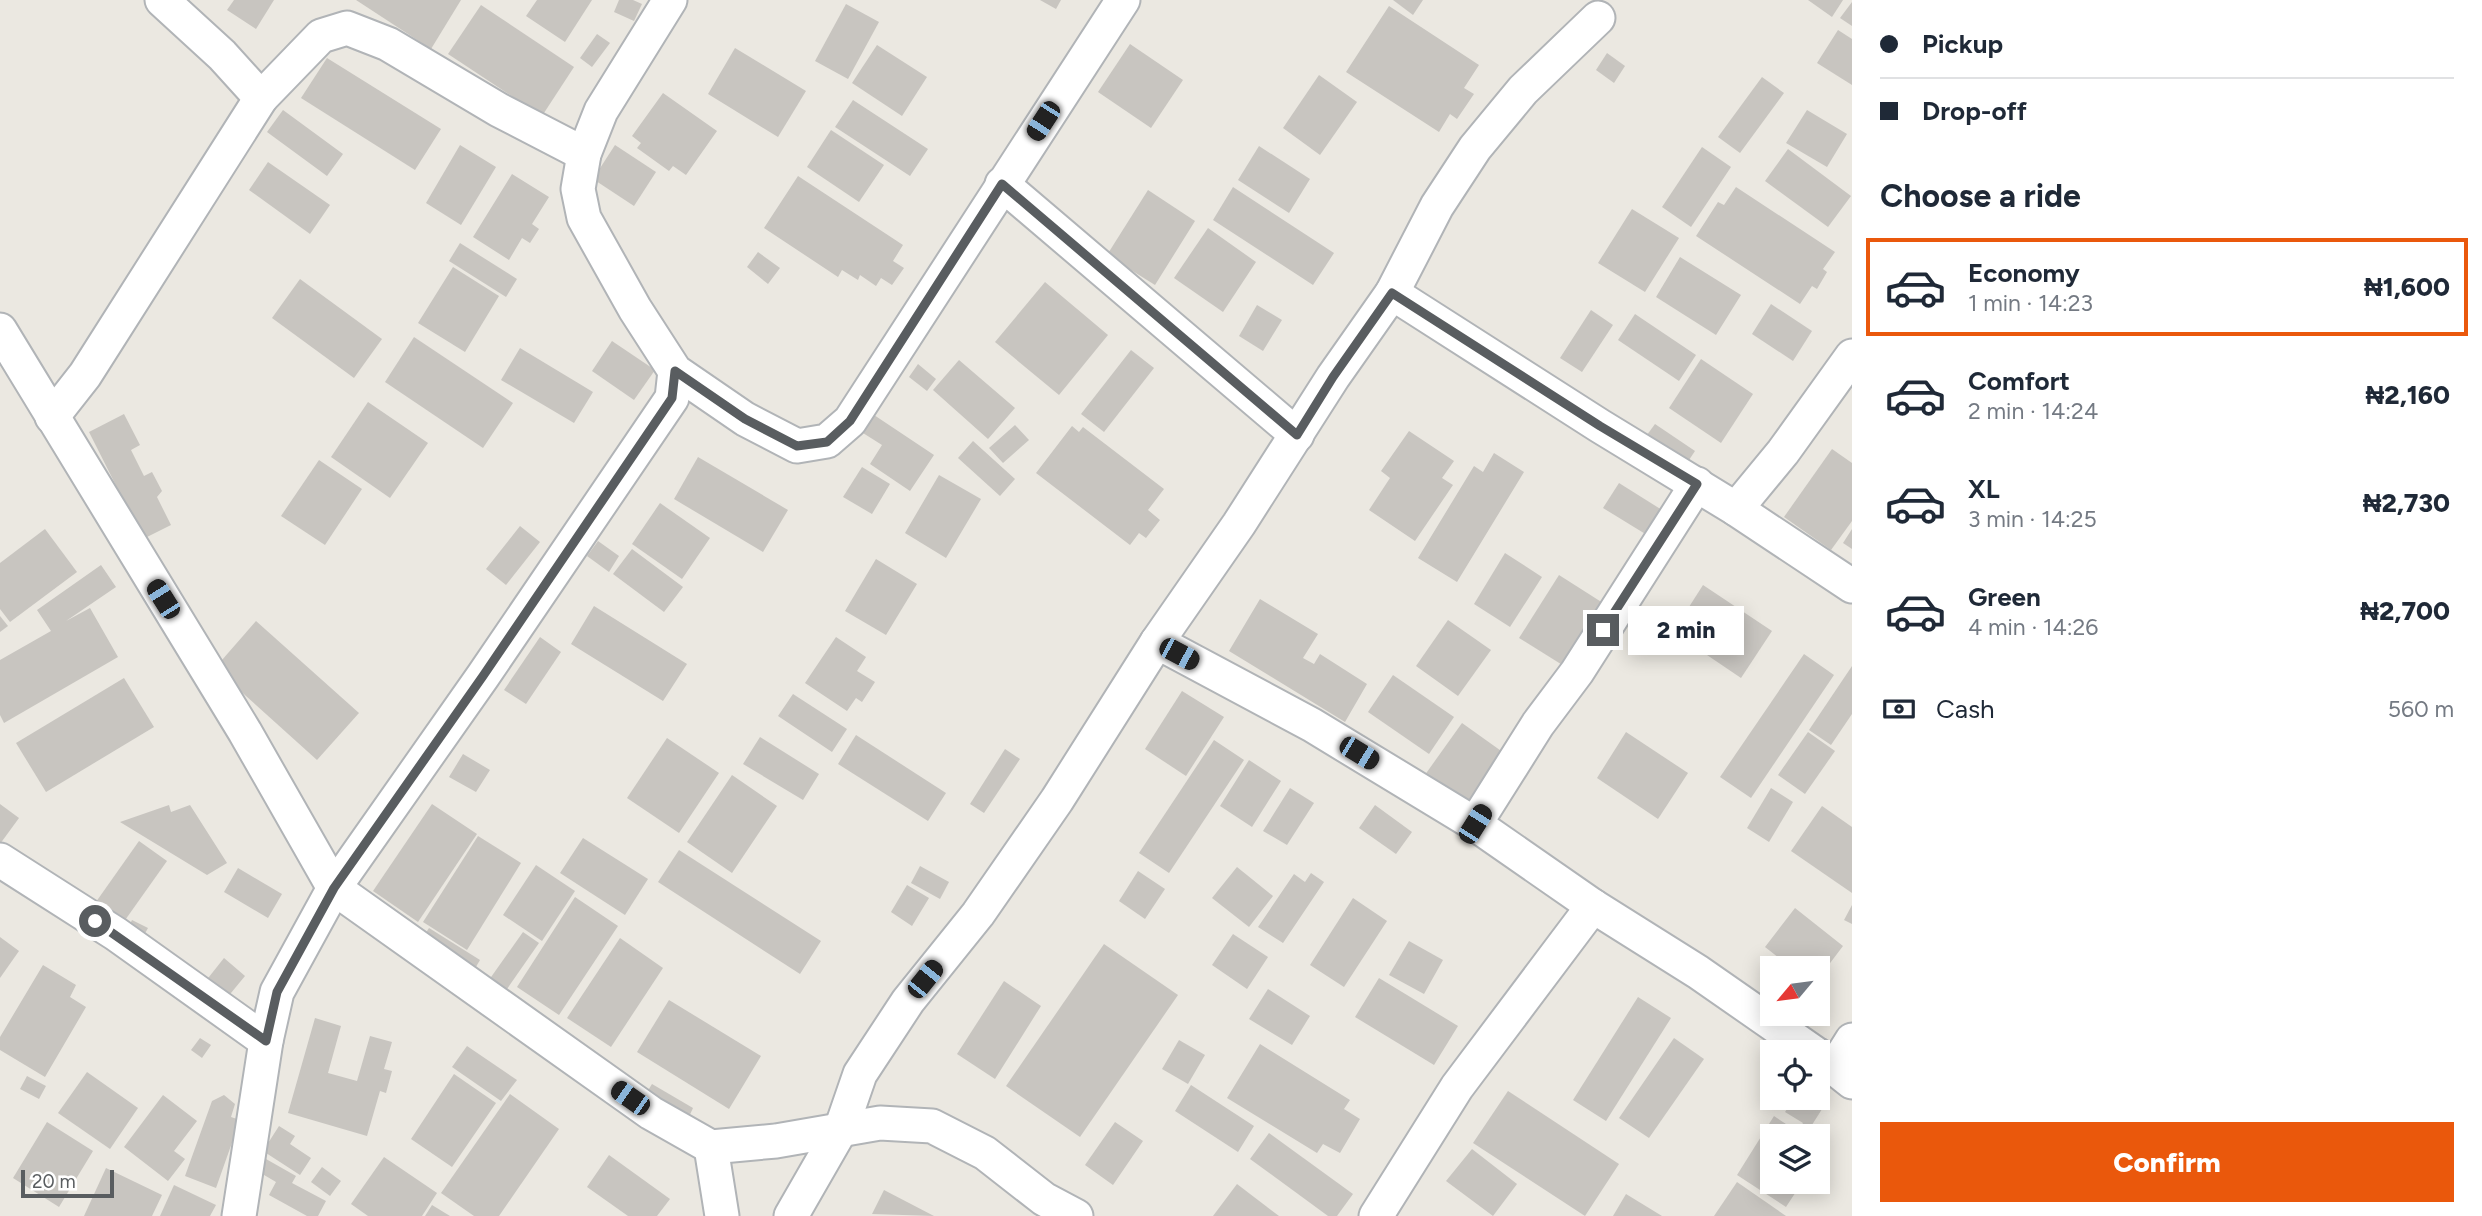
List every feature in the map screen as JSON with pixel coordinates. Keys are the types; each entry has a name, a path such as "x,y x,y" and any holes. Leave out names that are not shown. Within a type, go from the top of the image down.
{"street":[{"path":"162,0 222,55 261,98"},
{"path":"670,0 600,111 584,154 578,189 584,218 635,309 675,371 745,419 797,446 827,442 850,421 1123,0"},
{"path":"791,1216 841,1129 860,1074 908,1000 986,903 1057,800 1157,642 1239,524 1333,377 1392,293 1437,206 1475,148 1523,90 1598,18"},
{"path":"52,416 85,375 261,98 321,36 347,28 388,44 499,110 584,154"},
{"path":"1002,184 1297,435"},
{"path":"1392,293 1600,426 1697,484 1852,586"},
{"path":"0,330 245,732 334,888 651,1112 711,1147 776,1141 880,1123 932,1126 985,1153 1044,1199 1076,1216"},
{"path":"1736,509 1783,452 1852,356"},
{"path":"239,1216 266,1041 277,992 334,888 483,676 672,398 675,371"},
{"path":"1475,824 1538,724 1577,672 1697,484"},
{"path":"1157,642 1312,725 1475,824 1593,906 1834,1059"},
{"path":"0,860 116,934 266,1041"},
{"path":"1376,1216 1457,1087 1593,906"},
{"path":"711,1147 722,1216"}],"building":[{"path":"234,0 274,0 256,29 227,10"},
{"path":"356,0 461,0 431,49"},
{"path":"537,0 592,0 565,42 526,16"},
{"path":"619,0 633,0 642,4 634,21 614,12"},
{"path":"1040,0 1061,0 1056,9"},
{"path":"1393,0 1423,0 1413,15"},
{"path":"1808,0 1843,0 1832,17"},
{"path":"1852,2 1852,26 1840,18"},
{"path":"846,4 879,22 848,79 815,61"},
{"path":"481,5 574,67 542,116 448,54"},
{"path":"1389,6 1479,65 1464,88 1474,94 1457,119 1450,114 1439,132 1346,72"},
{"path":"1838,30 1852,39 1852,85 1817,63"},
{"path":"597,34 610,43 592,67 580,58"},
{"path":"1130,44 1183,80 1151,128 1098,92"},
{"path":"877,45 927,77 902,116 852,83"},
{"path":"735,48 806,91 778,137 708,94"},
{"path":"1607,53 1625,66 1614,83 1596,70"},
{"path":"327,58 441,129 415,170 301,98"},
{"path":"1319,75 1357,102 1320,155 1283,128"},
{"path":"1762,77 1784,93 1740,153 1718,137"},
{"path":"663,93 717,131 686,175 673,166 669,171 637,148 641,143 632,136"},
{"path":"853,100 928,149 910,176 835,127"},
{"path":"283,110 343,154 327,176 267,132"},
{"path":"1807,110 1847,134 1827,167 1786,143"},
{"path":"831,130 884,165 859,202 807,167"},
{"path":"460,145 496,167 461,225 426,203"},
{"path":"615,145 656,172 634,206 593,179"},
{"path":"1259,146 1310,179 1289,213 1238,180"},
{"path":"1702,147 1731,167 1691,227 1662,207"},
{"path":"1788,149 1851,196 1828,227 1765,181"},
{"path":"268,162 330,205 310,234 249,190"},
{"path":"512,174 549,197 532,224 539,229 530,243 522,238 509,260 473,237"},
{"path":"798,176 903,245 893,261 904,268 892,285 881,278 876,286 860,275 858,280 842,270 838,277 764,228"},
{"path":"1233,187 1334,253 1313,285 1213,220"},
{"path":"1736,187 1835,252 1823,269 1827,272 1817,289 1812,286 1800,304 1696,236 1718,202 1724,205"},
{"path":"1148,190 1195,221 1155,285 1107,255"},
{"path":"1632,209 1679,238 1645,292 1598,263"},
{"path":"1208,228 1256,262 1223,312 1174,278"},
{"path":"460,243 517,279 506,297 449,261"},
{"path":"758,252 780,268 768,284 747,267"},
{"path":"1680,257 1741,295 1716,335 1656,297"},
{"path":"453,267 499,296 465,352 418,323"},
{"path":"300,279 382,339 354,378 272,318"},
{"path":"1045,282 1108,335 1059,395 995,342"},
{"path":"1771,304 1812,331 1793,361 1752,334"},
{"path":"1257,305 1282,320 1263,351 1239,336"},
{"path":"1591,310 1613,325 1582,372 1560,358"},
{"path":"1635,314 1696,355 1679,381 1618,340"},
{"path":"414,337 513,403 483,448 385,382"},
{"path":"612,341 655,370 634,400 592,371"},
{"path":"520,348 593,392 574,423 501,380"},
{"path":"1131,350 1154,368 1104,432 1081,414"},
{"path":"1701,359 1753,394 1721,443 1669,408"},
{"path":"959,360 1015,408 988,439 933,390"},
{"path":"918,364 936,379 927,391 909,377"},
{"path":"368,402 428,443 390,498 331,457"},
{"path":"124,414 140,445 131,450 144,476 152,472 162,491 157,497 171,525 143,539 89,432"},
{"path":"874,415 934,455 910,491 870,464 882,445 863,433"},
{"path":"1655,424 1695,451 1685,466 1644,439"},
{"path":"1015,425 1029,440 1003,463 989,448"},
{"path":"1072,426 1079,432 1083,427 1164,489 1148,510 1160,520 1146,538 1139,533 1130,545 1036,473"},
{"path":"1409,431 1454,461 1442,478 1453,485 1415,541 1369,510 1390,478 1381,471"},
{"path":"973,441 1015,479 1000,496 958,458"},
{"path":"1832,449 1852,463 1852,521 1831,550 1784,517"},
{"path":"1494,453 1524,472 1457,582 1418,558 1474,466 1483,472"},
{"path":"698,457 788,510 763,552 674,499"},
{"path":"319,460 362,489 325,545 281,516"},
{"path":"862,467 890,484 872,514 843,497"},
{"path":"939,475 981,499 946,558 905,533"},
{"path":"1619,483 1662,510 1647,535 1603,508"},
{"path":"660,503 710,538 682,579 632,544"},
{"path":"520,526 540,542 506,585 486,569"},
{"path":"45,529 77,572 10,622 0,609 0,563"},
{"path":"1852,529 1852,549 1843,543"},
{"path":"598,541 619,556 609,572 587,556"},
{"path":"632,549 683,587 664,612 613,574"},
{"path":"1505,553 1542,577 1510,627 1474,604"},
{"path":"876,559 917,584 886,635 845,611"},
{"path":"101,565 116,587 66,621 90,608 118,657 4,723 0,715 0,660 51,631 37,610"},
{"path":"1559,575 1603,603 1564,666 1519,638"},
{"path":"1703,585 1772,631 1741,678 1673,632"},
{"path":"1260,599 1318,634 1303,658 1314,664 1320,654 1367,684 1345,722 1229,651"},
{"path":"594,606 687,664 663,701 571,644"},
{"path":"0,616 8,626 0,632"},
{"path":"1448,620 1491,650 1458,696 1416,666"},
{"path":"256,621 359,713 317,760 215,668"},
{"path":"540,637 561,652 526,704 504,690"},
{"path":"836,637 866,657 857,671 875,682 862,702 856,698 847,711 805,683"},
{"path":"1804,654 1834,675 1751,798 1720,777"},
{"path":"1852,666 1852,714 1831,745 1809,730"},
{"path":"1393,675 1454,717 1429,754 1368,712"},
{"path":"124,678 154,727 46,792 16,743"},
{"path":"1182,691 1224,717 1186,776 1145,749"},
{"path":"793,694 847,729 832,752 778,716"},
{"path":"1462,723 1504,753 1465,809 1422,779"},
{"path":"1626,732 1688,773 1658,819 1597,778"},
{"path":"1808,732 1835,751 1805,794 1778,775"},
{"path":"856,735 946,793 928,821 838,764"},
{"path":"760,737 819,774 803,800 743,764"},
{"path":"667,738 719,773 679,833 627,798"},
{"path":"1214,740 1244,760 1169,873 1139,853"},
{"path":"1005,749 1020,759 984,813 970,804"},
{"path":"463,754 490,770 476,792 449,777"},
{"path":"1249,760 1281,781 1252,827 1220,806"},
{"path":"732,775 777,806 732,873 687,842"},
{"path":"1290,788 1314,803 1287,845 1263,831"},
{"path":"1771,788 1793,802 1769,842 1747,828"},
{"path":"0,804 19,818 0,844"},
{"path":"432,804 477,834 418,922 373,891"},
{"path":"169,805 171,812 190,805 227,863 207,875 120,822"},
{"path":"1375,805 1412,832 1396,854 1359,828"},
{"path":"1822,806 1852,827 1852,893 1791,851"},
{"path":"478,836 521,863 467,950 423,922"},
{"path":"583,838 648,879 625,915 560,873"},
{"path":"139,841 167,861 123,923 91,909"},
{"path":"679,850 821,941 800,974 658,882"},
{"path":"536,865 575,891 542,941 503,915"},
{"path":"920,866 949,882 940,899 911,883"},
{"path":"1237,867 1273,896 1249,927 1212,898"},
{"path":"238,868 282,894 268,918 224,892"},
{"path":"1138,871 1165,889 1145,919 1119,901"},
{"path":"1311,873 1324,882 1283,943 1258,927 1294,874 1305,882"},
{"path":"907,885 929,898 912,926 891,912"},
{"path":"575,897 618,926 559,1015 517,987"},
{"path":"1353,898 1387,921 1344,987 1310,965"},
{"path":"1852,905 1852,924 1844,920"},
{"path":"1795,908 1843,946 1830,963 1830,956 1777,956 1765,947"},
{"path":"132,920 148,928 139,944 124,936"},
{"path":"429,928 480,960 470,977 418,945"},
{"path":"523,932 539,943 500,999 484,987"},
{"path":"1233,934 1268,957 1247,989 1212,965"},
{"path":"0,937 19,951 0,978"},
{"path":"620,938 663,968 611,1047 567,1018"},
{"path":"1409,941 1443,960 1424,994 1389,975"},
{"path":"1104,944 1178,995 1080,1137 1006,1086"},
{"path":"224,958 245,976 226,999 205,982"},
{"path":"43,965 76,985 70,997 86,1007 45,1077 0,1050 0,1037"},
{"path":"1379,978 1458,1026 1434,1065 1355,1017"},
{"path":"1004,981 1041,1006 995,1079 957,1054"},
{"path":"1268,989 1310,1016 1292,1045 1249,1019"},
{"path":"1638,997 1671,1018 1606,1121 1573,1100"},
{"path":"669,1000 761,1056 729,1109 637,1052"},
{"path":"315,1018 341,1026 328,1073 357,1081 370,1036 392,1042 384,1069 392,1071 386,1093 380,1091 367,1136 288,1113"},
{"path":"200,1038 211,1045 202,1058 191,1050"},
{"path":"1674,1038 1704,1059 1649,1138 1619,1118"},
{"path":"1179,1040 1205,1055 1188,1084 1162,1069"},
{"path":"1260,1044 1350,1100 1344,1109 1360,1119 1340,1153 1323,1144 1317,1153 1227,1098"},
{"path":"467,1046 517,1080 501,1101 452,1067"},
{"path":"87,1072 138,1108 110,1149 58,1113"},
{"path":"454,1074 496,1103 452,1167 411,1139"},
{"path":"27,1076 46,1086 39,1099 20,1089"},
{"path":"652,1084 693,1108 687,1121 644,1097"},
{"path":"1191,1085 1254,1126 1238,1152 1175,1111"},
{"path":"1508,1091 1619,1164 1585,1216 1473,1143"},
{"path":"510,1094 559,1129 499,1216 474,1216 441,1193"},
{"path":"163,1095 197,1121 174,1151 185,1159 168,1181 124,1147"},
{"path":"224,1095 235,1104 231,1117 240,1120 216,1188 185,1176 212,1101"},
{"path":"1821,1110 1813,1124 1802,1124 1785,1112"},
{"path":"1774,1116 1786,1124 1769,1124"},
{"path":"47,1122 93,1151 59,1207 13,1178"},
{"path":"1115,1122 1143,1141 1113,1185 1085,1165"},
{"path":"279,1126 295,1136 290,1144 311,1158 300,1175 263,1151"},
{"path":"1269,1133 1353,1194 1337,1216 1328,1216 1250,1159"},
{"path":"1760,1138 1760,1190 1737,1175"},
{"path":"1472,1149 1517,1184 1493,1216 1446,1181"},
{"path":"609,1155 670,1199 657,1216 628,1216 587,1187"},
{"path":"384,1157 437,1193 422,1216 368,1216 351,1204"},
{"path":"266,1159 296,1176 292,1183 326,1201 318,1216 307,1216 269,1195 276,1182 259,1172"},
{"path":"322,1167 341,1181 330,1196 311,1182"},
{"path":"106,1168 162,1195 152,1216 84,1216"},
{"path":"1737,1182 1786,1216 1714,1216"},
{"path":"1237,1184 1279,1216 1213,1216"},
{"path":"174,1185 216,1205 210,1216 160,1216"},
{"path":"884,1190 934,1216 872,1214"},
{"path":"1626,1194 1662,1216 1613,1216"},
{"path":"1766,1194 1794,1194 1786,1207"},
{"path":"432,1205 450,1216 425,1216"}],"route":[{"path":"95,921 266,1041 277,992 334,888 483,676 672,398 675,371 745,419 797,446 827,442 850,421 1002,184 1297,435 1333,377 1392,293 1471,341 1600,426 1697,484 1603,630"}]}
